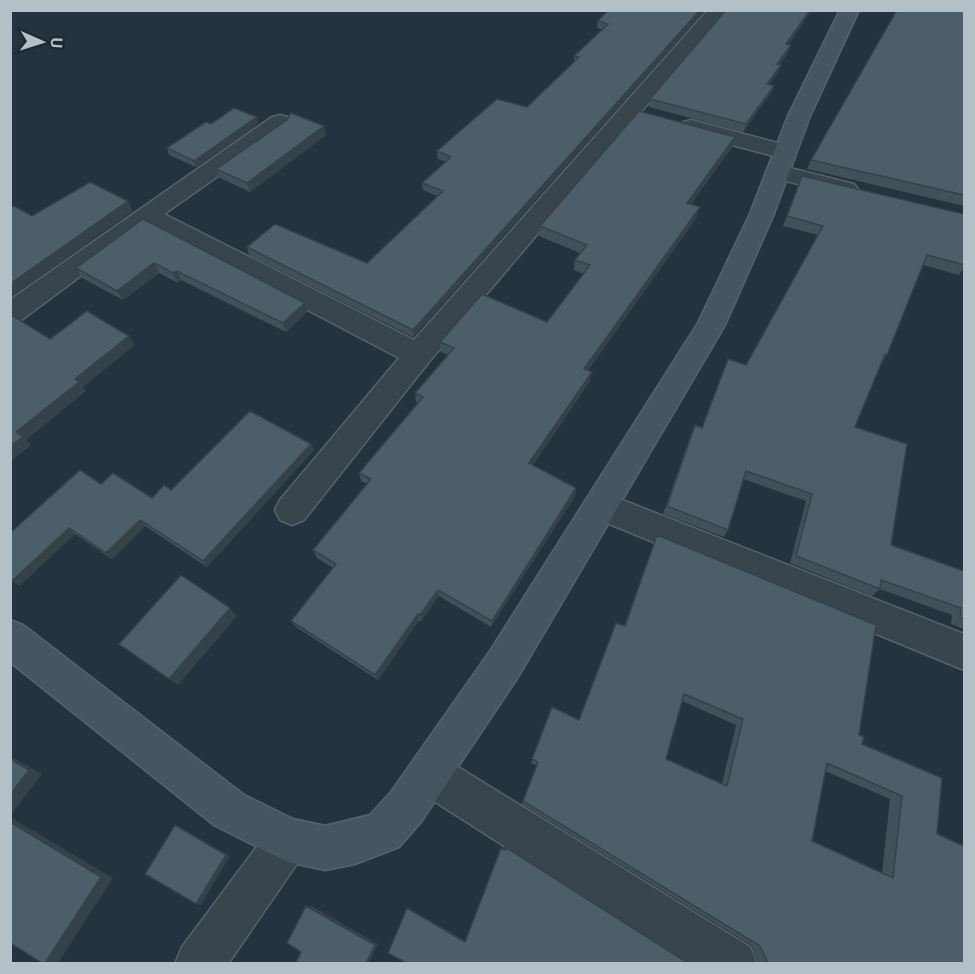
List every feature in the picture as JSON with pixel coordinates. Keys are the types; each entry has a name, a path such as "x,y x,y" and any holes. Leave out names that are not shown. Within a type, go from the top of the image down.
{"street":[{"path":"10,638 229,810 288,840 325,848 355,842 384,832 430,774 504,664 711,325 737,270 799,117 850,10"},
{"path":"292,510 418,355 642,114 716,13"},
{"path":"10,314 146,215 280,122"},
{"path":"675,123 866,194"},
{"path":"146,215 418,355"},
{"path":"602,506 964,652"},
{"path":"430,774 733,963"},
{"path":"199,963 288,840"}],"building":[{"path":"608,10 700,10 413,330 247,247 275,224 367,263 443,191 422,183 451,157 437,151 497,99 527,107 579,57 574,56 608,24 598,21"},
{"path":"726,10 810,10 786,44 791,45 777,64 781,65 767,84 774,86 746,124 650,99"},
{"path":"897,10 964,10 964,195 811,160"},
{"path":"234,108 257,117 194,161 167,148 206,122 211,124"},
{"path":"639,111 735,137 687,203 700,207 584,369 592,372 529,463 576,488 492,621 438,590 375,675 291,621 336,564 313,550 371,479 359,473 423,397 415,393 454,348 440,342 482,294 547,322 590,265 575,260 587,245 540,226"},
{"path":"291,113 324,126 247,183 216,169 287,120"},
{"path":"802,176 964,214 964,265 927,255 855,427 907,444 891,545 964,571 964,619 960,618 961,608 881,580 880,589 796,556 812,494 746,471 728,530 667,506 695,425 702,428 728,359 746,365 823,226 787,216"},
{"path":"90,182 128,201 10,284 10,208 14,206 32,216"},
{"path":"143,219 305,303 283,323 177,271 173,273 154,263 117,291 76,268"},
{"path":"87,311 129,336 75,379 79,382 16,432 23,437 10,446 10,314 50,339"},
{"path":"250,411 311,444 203,561 140,520 106,553 69,528 12,581 10,580 10,533 80,470 101,484 113,473 152,498 164,485 171,490"},
{"path":"657,535 876,625 859,735 864,737 862,744 942,778 937,834 964,846 964,963 768,963 760,946 523,801 538,762 532,759 552,707 579,720 616,623 625,626","holes":["684,694 743,719 727,786 666,759","827,763 902,796 893,878 812,841"]},
{"path":"181,575 230,608 169,679 119,644"},
{"path":"10,759 29,770 10,795"},
{"path":"10,822 101,877 45,963 10,943"},
{"path":"175,825 226,855 196,904 145,874"},
{"path":"505,847 688,963 406,963 388,953 407,908 465,942 501,848 505,850"},
{"path":"306,906 375,945 366,963 296,963 301,952 287,943"}]}
